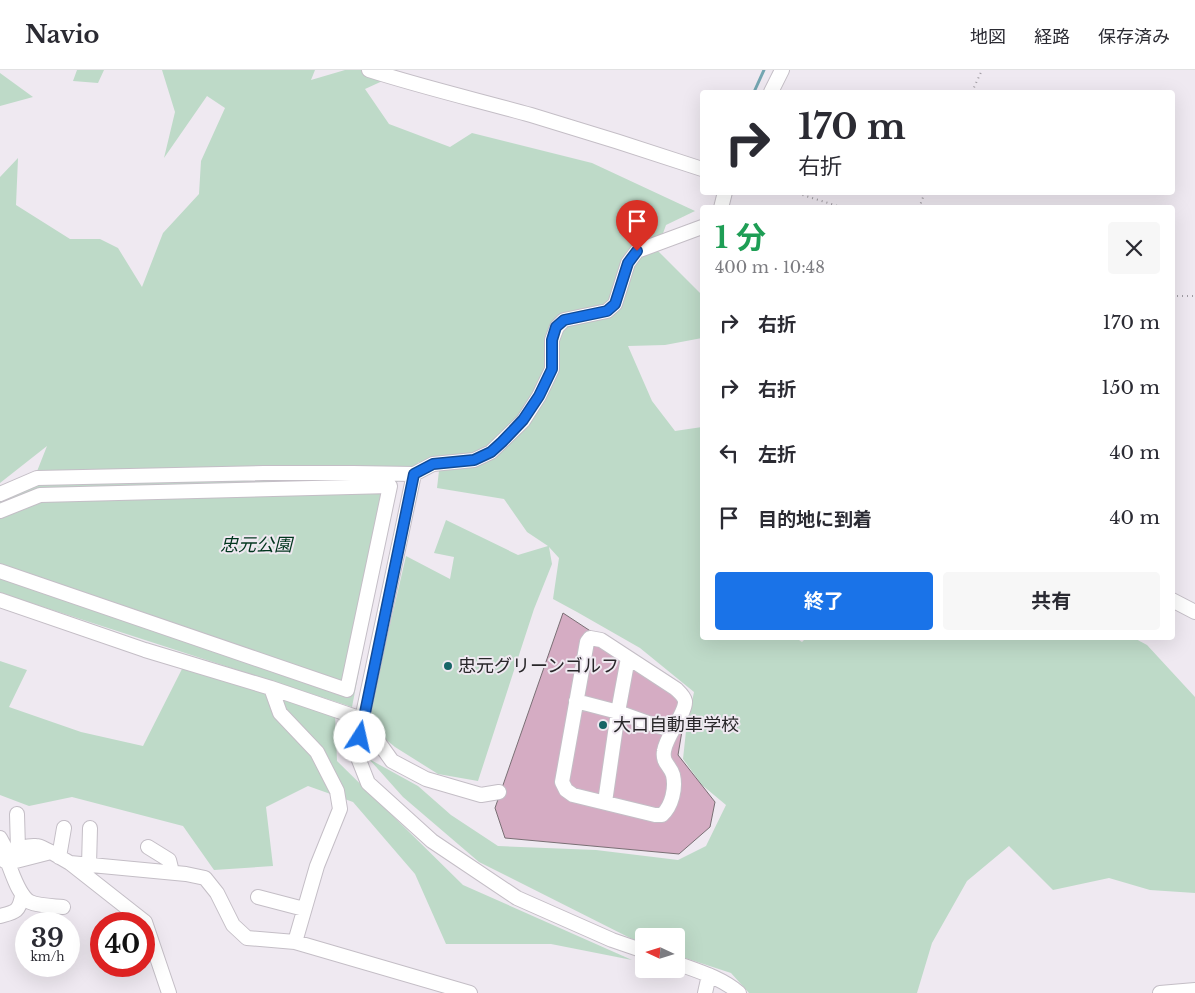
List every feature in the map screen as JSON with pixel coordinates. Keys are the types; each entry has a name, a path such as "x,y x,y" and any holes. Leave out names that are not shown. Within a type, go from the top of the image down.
{"street":[{"path":"369,70 409,83 567,126 700,168"},
{"path":"772,90 782,70"},
{"path":"0,494 37,478 274,473 414,474 433,464 474,460 491,452 523,420 539,396 552,369 552,340 556,327 564,320 607,311 615,304 628,263 637,251 700,228"},
{"path":"414,474 362,720 357,755 368,783 432,841 517,898 612,940 635,948"},
{"path":"0,511 40,494 390,486 347,690 0,571"},
{"path":"0,600 145,650 271,688 362,720 392,761 426,779 481,795 499,792"},
{"path":"1175,602 1195,612"},
{"path":"590,638 601,640 676,689 684,698 684,709 664,746 664,761 673,774 674,788 666,812 662,815 655,815 572,795 566,790 562,782 576,701 586,642 590,638"},
{"path":"605,802 628,658"},
{"path":"271,688 280,713 317,752 337,791 340,809 316,866 295,942"},
{"path":"576,701 618,712 654,726 672,730"},
{"path":"7,856 17,814"},
{"path":"60,857 64,828"},
{"path":"89,865 90,828"},
{"path":"0,838 22,896 21,906 15,912 0,916"},
{"path":"148,847 169,860 172,872"},
{"path":"7,856 60,857 89,865 172,872 205,878 218,893 233,924 247,938 295,942 470,993"},
{"path":"60,857 145,922 169,993"},
{"path":"22,896 31,902 63,907"},
{"path":"258,897 304,909"},
{"path":"685,966 709,975 732,987 739,993"},
{"path":"705,993 709,975"},
{"path":"1160,993 1195,990"}],"path":[{"path":"973,90 982,70"},
{"path":"803,195 835,205"},
{"path":"1175,296 1195,296"}],"green space":[{"path":"77,70 104,70 98,83 73,81"},
{"name":"忠元公園","path":"162,70 315,70 311,80 345,70 362,70 389,78 365,89 389,124 450,147 472,133 592,163 695,211 666,225 657,250 700,293 700,338 665,345 628,346 652,401 675,431 700,427 700,640 799,640 802,642 804,640 1138,640 1147,645 1195,697 1195,893 1150,890 1109,878 1053,890 1009,846 967,881 932,943 917,993 749,993 731,973 685,958 685,928 635,928 635,940 479,862 403,797 369,759 418,786 451,815 498,846 596,850 678,860 706,846 726,805 702,785 683,759 686,731 694,692 640,648 553,599 559,558 549,547 552,564 534,609 478,781 438,774 395,747 367,724 406,556 450,579 454,557 434,553 446,520 518,555 548,546 527,532 504,499 437,488 440,462 419,462 395,484 352,707 0,593 0,502 30,489 47,446 0,483 0,177 18,158 16,205 70,239 100,239 118,248 142,287 163,233 199,194 201,161 225,108 207,96 164,158 175,112"},
{"path":"0,73 33,97 0,106"},
{"path":"0,661 27,670 9,707 81,732 143,746 183,667 335,714 337,761 463,885 632,960 551,944 446,944 415,874 353,802 308,786 266,807 273,866 214,870 183,826 72,797 29,806 0,795"}],"building":[{"name":"大口自動車学校","path":"563,613 688,695 678,755 715,802 710,827 679,854 505,838 495,808"}],"waterway":[{"path":"755,90 764,70"}],"place":[{"name":"忠元グリーンゴルフ","path":"448,666"},
{"name":"大口自動車学校","path":"603,725"}],"route":[{"path":"360,737 414,474 433,464 474,460 491,452 502,442 523,420 539,396 552,369 552,340 556,327 564,320 607,311 615,304 628,263 637,251"}]}
